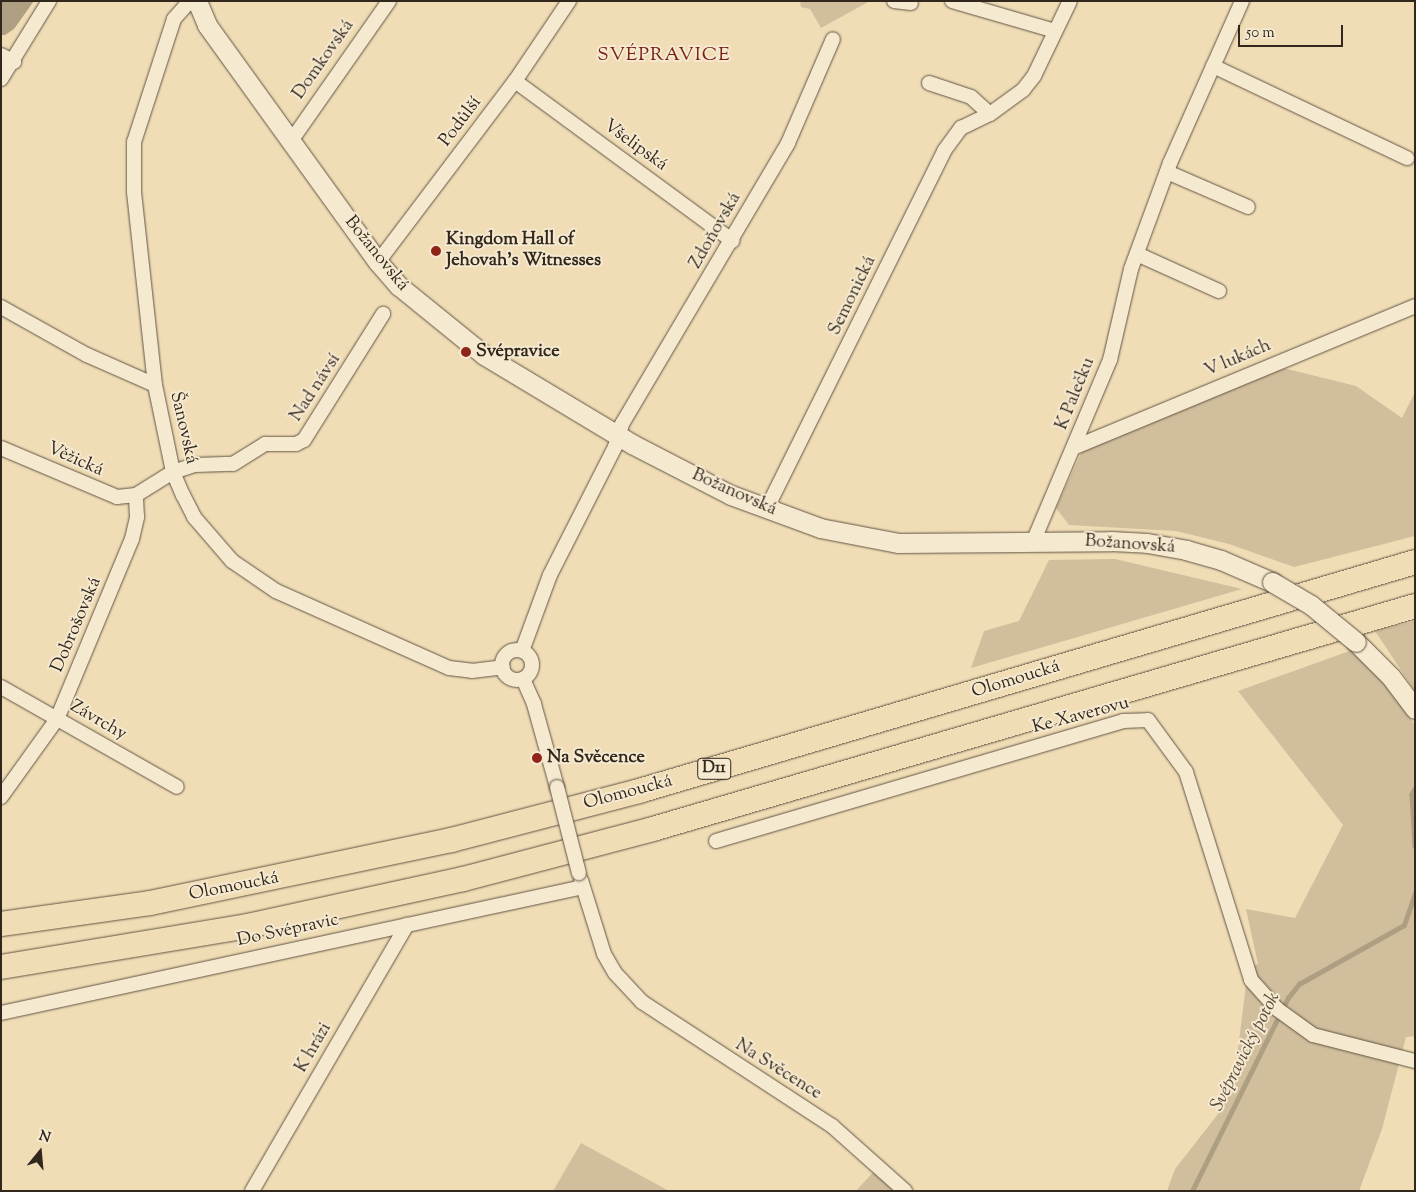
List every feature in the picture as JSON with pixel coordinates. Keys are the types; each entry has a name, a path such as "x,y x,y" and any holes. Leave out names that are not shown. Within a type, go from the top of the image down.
{"highway":[{"name":"Olomoucká","path":"1,924 150,904 451,840 639,791 1415,562"},
{"name":"D11","path":"1,967 248,926 463,878 690,818 1415,606"}],"street":[{"path":"1,79 14,62 49,1"},
{"name":"Šanovská","path":"190,1 174,19 134,142 134,192 155,385 173,472 194,517 232,561 276,591 449,668 472,671 502,666"},
{"name":"Božanovská","path":"197,1 207,25 378,262 418,302 484,355 618,436 731,496 820,528 898,543 1111,541 1186,550 1222,560 1272,582 1311,605 1356,642 1391,677 1415,709"},
{"name":"Domkovská","path":"291,141 389,1"},
{"name":"Podůlší","path":"378,262 515,82 568,1"},
{"path":"894,1 911,3"},
{"path":"952,1 1056,31"},
{"name":"Semonická","path":"766,510 944,151 961,128 990,114 1023,90 1034,76 1070,1"},
{"name":"K Palečku","path":"1033,542 1075,447 1110,360 1137,254 1167,172 1242,1"},
{"name":"Zdoňovská","path":"522,651 550,575 618,436 622,424 733,241 788,143 833,38"},
{"path":"1,54 14,62"},
{"path":"1212,66 1407,158"},
{"name":"Všelipská","path":"515,82 733,241"},
{"path":"929,83 971,97 990,114"},
{"path":"1167,172 1248,207"},
{"path":"1137,254 1219,291"},
{"name":"V lukách","path":"1075,447 1415,306"},
{"path":"1,307 87,355 155,385"},
{"name":"Nad návsí","path":"173,472 195,465 233,464 265,444 296,444 304,440 383,314"},
{"name":"Věžická","path":"1,448 116,497 136,495"},
{"path":"136,495 173,472"},
{"name":"Dobrošovská","path":"1,797 57,720 132,539 137,517 136,495"},
{"path":"522,651 528,654 532,664 531,671 524,679 511,679 502,666 509,652 522,651"},
{"name":"Na Svěcence","path":"524,679 534,704 583,887 604,954 615,972 642,1002 832,1126 904,1190"},
{"name":"Závrchy","path":"1,687 177,787"},
{"name":"Ke Xaverovu","path":"716,841 1123,721 1148,720 1186,772 1252,980 1281,1013 1313,1035 1415,1061"},
{"name":"Do Svépravic","path":"1,1013 407,925 568,893 583,887"},
{"name":"K hrázi","path":"252,1191 407,925"}],"shaded area":[{"path":"1,1 34,1 14,29 5,35 1,35"},
{"path":"800,1 870,1 821,28 810,9 801,7"},
{"path":"1283,368 1356,386 1402,418 1415,392 1415,536 1294,567 1229,544 1176,531 1069,525 1056,508 1082,451"},
{"path":"1115,559 1242,589 971,668 984,631 1019,621 1049,560"},
{"path":"1415,621 1415,691 1375,631"},
{"path":"1358,648 1415,725 1415,1036 1406,1037 1382,1129 1359,1191 1167,1191 1175,1169 1222,1109 1237,1057 1248,969 1258,964 1246,909 1295,918 1343,825 1238,691"},
{"path":"581,1143 669,1191 553,1191"},
{"path":"875,1170 894,1191 856,1191"}],"waterway":[{"name":"Svépravický potok","path":"1415,789 1412,794 1415,846"},
{"name":"Svépravický potok","path":"1192,1191 1288,998 1299,984 1404,925 1415,893"}],"place":[{"name":"Kingdom Hall of Jehovah's Witnesses","path":"436,251"},
{"name":"Svépravice","path":"466,352"},
{"name":"Na Svěcence","path":"537,758"}],"district":[{"name":"SVÉPRAVICE","path":"664,56"}]}
